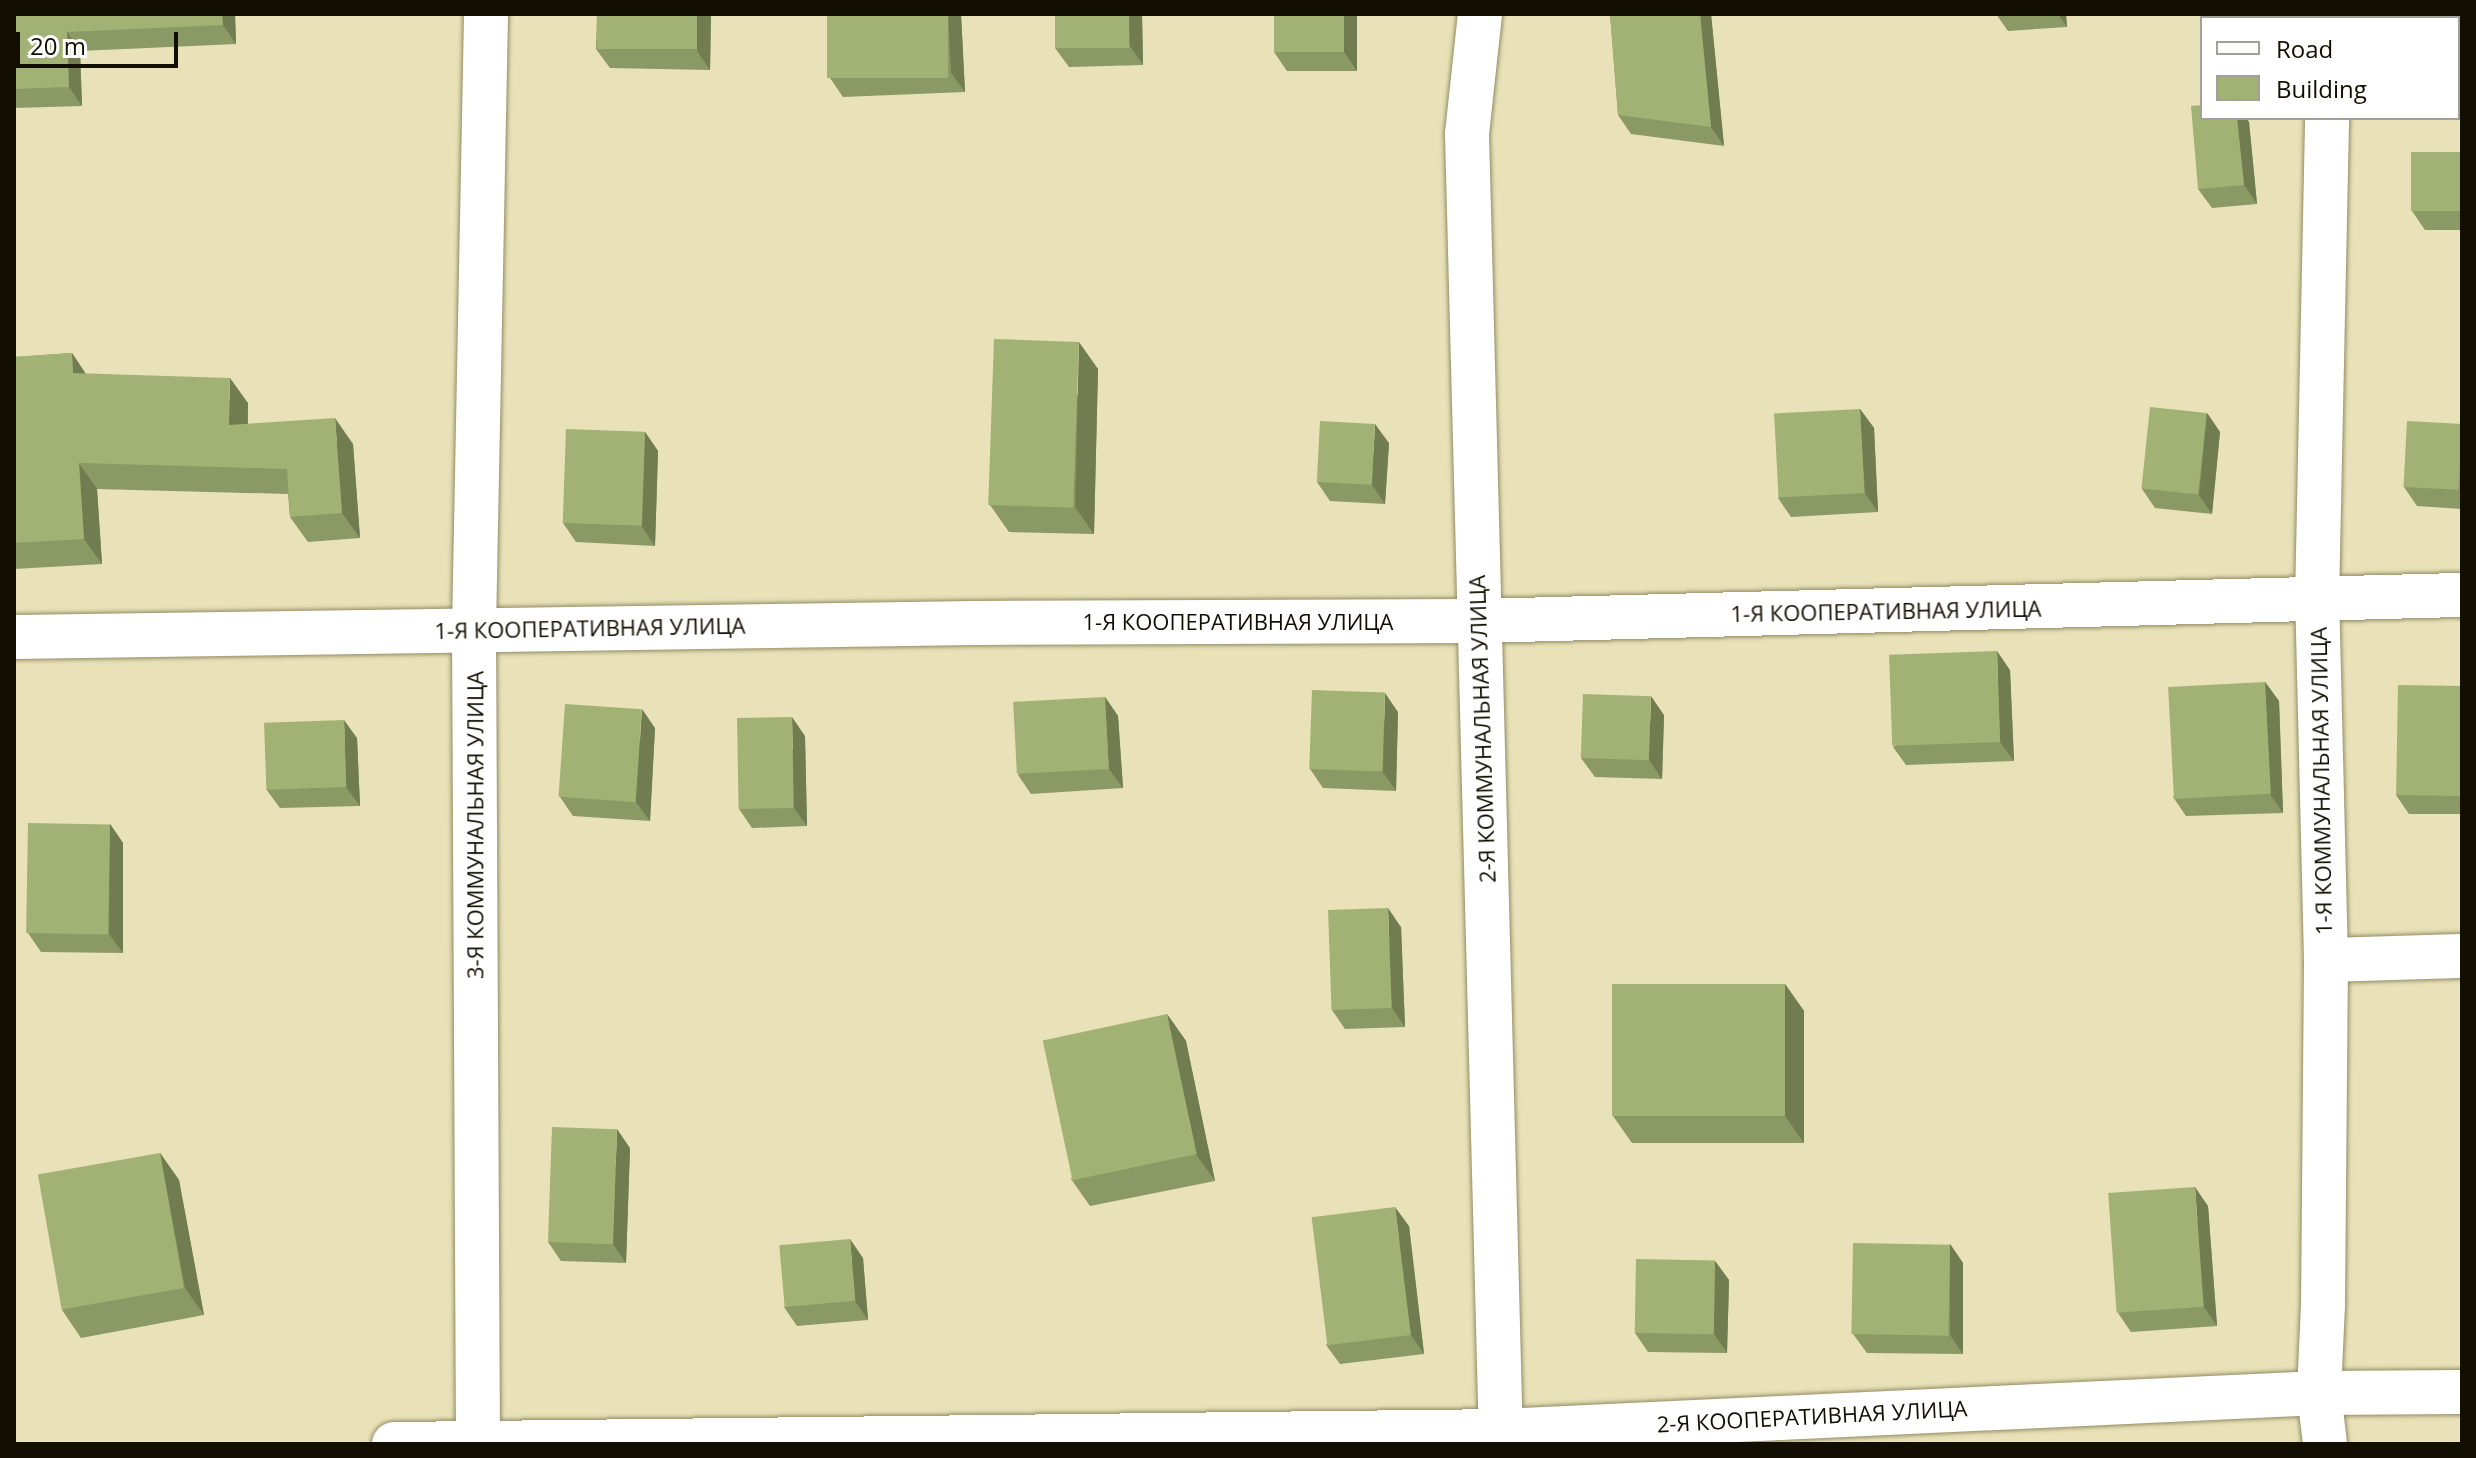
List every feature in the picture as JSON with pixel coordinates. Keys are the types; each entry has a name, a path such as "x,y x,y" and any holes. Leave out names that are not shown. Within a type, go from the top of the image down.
{"street":[{"name":"3-Я КОММУНАЛЬНАЯ УЛИЦА","path":"478,1444 474,629 486,14"},
{"name":"2-Я КОММУНАЛЬНАЯ УЛИЦА","path":"1480,14 1467,134 1501,1437"},
{"name":"1-Я КОММУНАЛЬНАЯ УЛИЦА","path":"2325,1444 2319,1393 2323,1306 2326,960 2317,601 2327,120"},
{"name":"1-Я КООПЕРАТИВНАЯ УЛИЦА","path":"14,637 474,629 1479,621 2462,595"},
{"path":"2326,960 2462,956"},
{"name":"2-Я КООПЕРАТИВНАЯ УЛИЦА","path":"394,1444 1501,1437 2319,1393 2462,1392"}],"building":[{"path":"14,14 222,14 223,25 67,32 69,87 14,89"},
{"path":"597,14 697,14 697,49 597,49"},
{"path":"827,14 948,14 948,78 827,78"},
{"path":"1055,14 1129,14 1129,48 1055,48"},
{"path":"1274,14 1344,14 1344,52 1274,52"},
{"path":"1610,14 1700,14 1711,127 1618,115"},
{"path":"2200,105 2200,120 2237,120 2244,185 2198,189 2191,106"},
{"path":"2411,152 2462,152 2462,211 2411,211"},
{"path":"994,339 1079,342 1073,508 988,505"},
{"path":"72,353 73,373 230,378 229,425 335,418 342,513 290,517 287,469 79,463 84,539 14,543 14,357"},
{"path":"2150,407 2207,413 2198,495 2141,489"},
{"path":"1860,409 1864,493 1779,497 1774,414"},
{"path":"1320,421 1375,424 1372,485 1317,482"},
{"path":"2407,421 2462,424 2458,490 2404,487"},
{"path":"566,429 645,432 642,526 563,523"},
{"path":"1997,651 2000,742 1892,746 1889,655"},
{"path":"2265,682 2271,794 2174,799 2168,687"},
{"path":"2398,685 2462,686 2460,796 2396,795"},
{"path":"1312,690 1385,693 1382,771 1309,769"},
{"path":"1583,694 1651,696 1649,760 1581,758"},
{"path":"1105,697 1109,769 1017,774 1013,702"},
{"path":"565,704 642,709 635,802 559,797"},
{"path":"792,717 794,808 739,809 737,718"},
{"path":"344,720 346,787 266,790 264,723"},
{"path":"28,823 110,824 108,934 26,933"},
{"path":"1388,908 1391,1008 1332,1010 1328,910"},
{"path":"1612,984 1785,984 1785,1116 1612,1116"},
{"path":"1167,1014 1197,1154 1073,1180 1043,1040"},
{"path":"552,1127 617,1129 613,1244 548,1242"},
{"path":"160,1153 184,1288 62,1309 38,1175"},
{"path":"2195,1187 2203,1307 2117,1313 2108,1193"},
{"path":"1395,1207 1411,1335 1327,1345 1312,1217"},
{"path":"850,1239 855,1301 785,1307 779,1245"},
{"path":"1853,1243 1950,1245 1948,1336 1851,1334"},
{"path":"1636,1259 1715,1260 1714,1334 1635,1333"}]}
